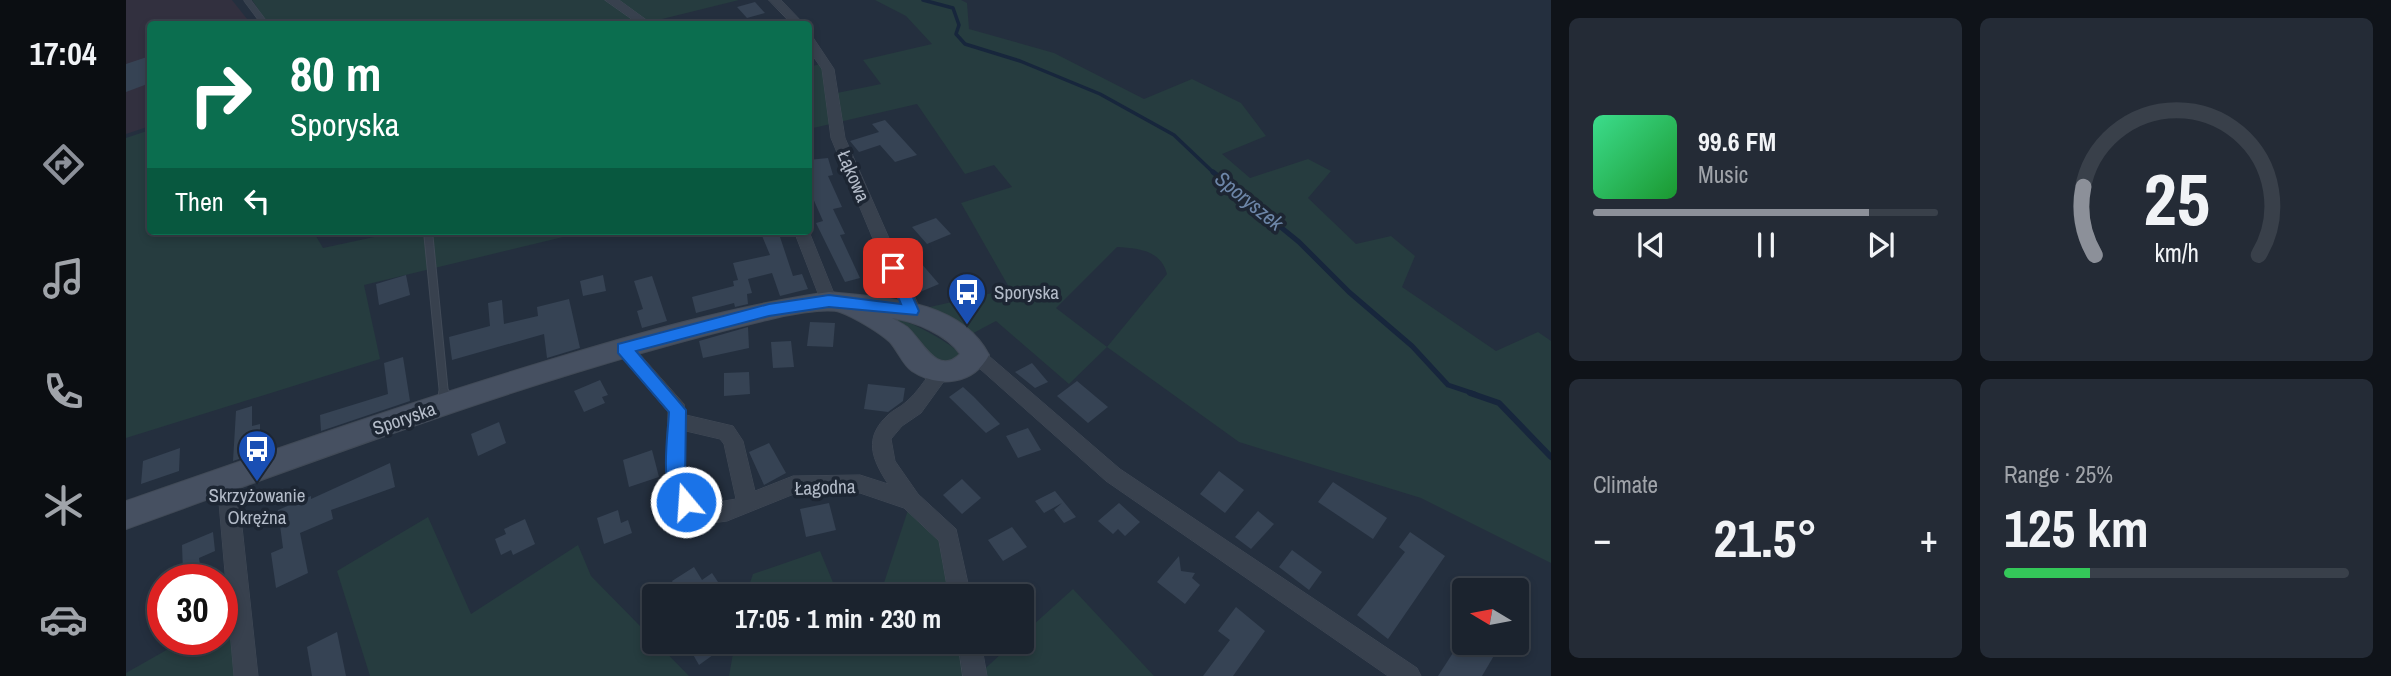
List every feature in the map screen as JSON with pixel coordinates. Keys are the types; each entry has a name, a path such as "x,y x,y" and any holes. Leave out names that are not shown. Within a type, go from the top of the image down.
{"street":[{"path":"611,0 642,21"},
{"path":"775,0 794,21"},
{"name":"Łąkowa","path":"812,45 828,69 838,138 912,311"},
{"path":"804,235 839,303 898,334 920,363 941,372 963,368 976,355"},
{"name":"Sporyska","path":"126,515 445,403 624,348 769,310 839,303 872,304 912,311 964,338 976,355 1113,475 1409,676"},
{"path":"624,348 677,410 678,421 726,432 733,441 748,504"},
{"path":"911,501 886,464 881,437 895,420 914,407 941,372"},
{"name":"Łagodna","path":"678,421 676,489 696,515 727,512 793,485 859,484 911,501 948,536 957,584"},
{"path":"227,480 246,676"},
{"path":"971,654 975,676"}],"lane":[{"path":"247,0 263,21"},
{"path":"428,235 445,403"}],"shaded area":[{"path":"126,0 232,0 249,21 147,21 147,127 126,134"}],"green space":[{"path":"252,0 607,0 638,21 266,21"},
{"path":"612,0 739,0 654,21 648,21"},
{"path":"875,0 961,0 967,3 969,29 1054,53 1144,99 1192,79 1241,103 1266,136 1222,154 1250,178 1308,159 1331,171 1308,198 1356,244 1391,236 1415,256 1402,287 1496,351 1538,332 1551,341 1551,563 1421,498 1239,442 1107,347 1069,384 996,321 964,338 912,311 1010,289 961,203 1012,187 994,165 965,174 917,104 812,128 812,66 825,63 832,94 881,84 863,60 932,44 906,16","holes":["1117,247 1154,255 1167,274 1107,347 1056,308"]},
{"path":"147,131 147,235 315,235 323,248 383,235 571,235 364,285 380,359 126,438 126,138"},
{"path":"883,314 913,324 940,339 958,351 958,362 935,363"},
{"path":"911,501 949,536 958,584 884,584"},
{"path":"428,517 471,614 578,545 591,576 642,628 642,654 667,654 689,676 370,676 337,571"},
{"path":"820,551 834,584 750,584 753,574"},
{"path":"1073,589 1154,676 977,676 1001,654 1034,654 1034,624"},
{"path":"241,607 246,676 126,676 126,673 158,655 238,655 238,609"},
{"path":"733,654 971,654 975,676 729,676"}],"building":[{"path":"755,2 765,13 747,18 737,7"},
{"path":"147,57 147,84 126,92 126,64"},
{"path":"885,120 917,155 895,162 880,145 859,152 850,141 879,132 872,124"},
{"path":"828,158 833,175 828,176 842,207 833,209 845,234 840,235 860,278 845,282 816,223 823,221 812,196 812,160"},
{"path":"936,218 951,234 927,244 912,227"},
{"path":"762,235 779,235 793,276 802,274 808,289 780,296 772,273 748,279 752,293 747,294 748,304 735,307 734,303 696,313 692,297 734,286 733,281 738,280 733,263 770,255"},
{"path":"920,262 939,284 920,292 905,268"},
{"path":"406,275 410,295 379,305 376,284"},
{"path":"603,275 606,291 583,296 580,281"},
{"path":"652,276 667,321 642,328 637,311 643,309 634,281"},
{"path":"569,299 580,348 547,358 544,334 452,360 449,337 490,326 488,303 502,300 504,324 538,316 537,307"},
{"path":"810,322 835,323 833,347 807,346"},
{"path":"748,327 749,348 703,358 699,341"},
{"path":"791,341 794,367 773,368 771,342"},
{"path":"403,357 410,401 321,431 320,415 388,394 384,363"},
{"path":"1032,363 1048,382 1035,388 1015,372"},
{"path":"749,372 750,394 724,396 724,373"},
{"path":"600,380 608,395 602,397 605,403 584,412 574,391"},
{"path":"1077,381 1108,407 1088,423 1057,396"},
{"path":"868,384 905,388 903,401 888,412 864,409"},
{"path":"963,387 1000,424 986,433 949,397"},
{"path":"252,406 252,426 260,424 260,452 233,461 236,411"},
{"path":"499,422 506,443 478,456 471,434"},
{"path":"1028,428 1041,450 1018,458 1006,436"},
{"path":"769,443 786,473 764,485 749,452"},
{"path":"180,448 179,471 141,484 143,461"},
{"path":"652,450 659,477 629,487 623,460"},
{"path":"390,463 395,487 331,510 333,519 300,533 308,573 276,588 271,553 283,548 278,510 311,496 311,499"},
{"path":"1219,471 1244,490 1225,513 1200,494"},
{"path":"962,479 981,498 962,514 943,495"},
{"path":"1333,482 1387,518 1373,539 1318,502"},
{"path":"1055,491 1076,517 1064,523 1054,510 1062,503 1044,513 1035,501"},
{"path":"829,503 836,530 806,537 800,509"},
{"path":"1119,503 1140,522 1125,536 1118,529 1113,534 1098,521"},
{"path":"618,510 621,523 628,520 632,533 604,544 597,518"},
{"path":"1258,511 1274,524 1251,549 1235,537"},
{"path":"525,519 535,544 513,555 511,550 501,555 495,539 506,534 504,529"},
{"path":"1012,527 1027,547 1003,561 988,540"},
{"path":"213,532 215,551 199,558 200,564 183,564 182,545"},
{"path":"1410,532 1445,556 1388,639 1357,615 1405,552 1399,547"},
{"path":"1292,550 1322,572 1309,590 1279,567"},
{"path":"1179,556 1181,571 1195,573 1192,578 1200,585 1185,604 1157,582"},
{"path":"694,567 702,580 712,573 719,584 674,584 672,581"},
{"path":"1236,607 1265,631 1233,676 1203,676 1230,640 1218,631"},
{"path":"337,632 346,676 312,676 307,647"},
{"path":"693,654 714,654 699,665"},
{"path":"1452,654 1494,655 1482,676 1438,676"}],"waterway":[{"name":"Sporyszek","path":"923,0 953,8 959,25 956,34 965,44 1020,61 1100,94 1174,135 1215,174"},
{"name":"Sporyszek","path":"1213,172 1299,242 1349,292 1412,346 1448,385 1475,394"},
{"name":"Sporyszek","path":"1470,393 1499,403 1551,457"}],"place":[{"name":"Sporyska","path":"967,326"},
{"name":"Skrzyżowanie Okrężna","path":"257,483"}],"route":[{"path":"686,502 676,489 677,410 624,348 769,310 829,301 849,305 872,304 912,311 893,268"}]}
